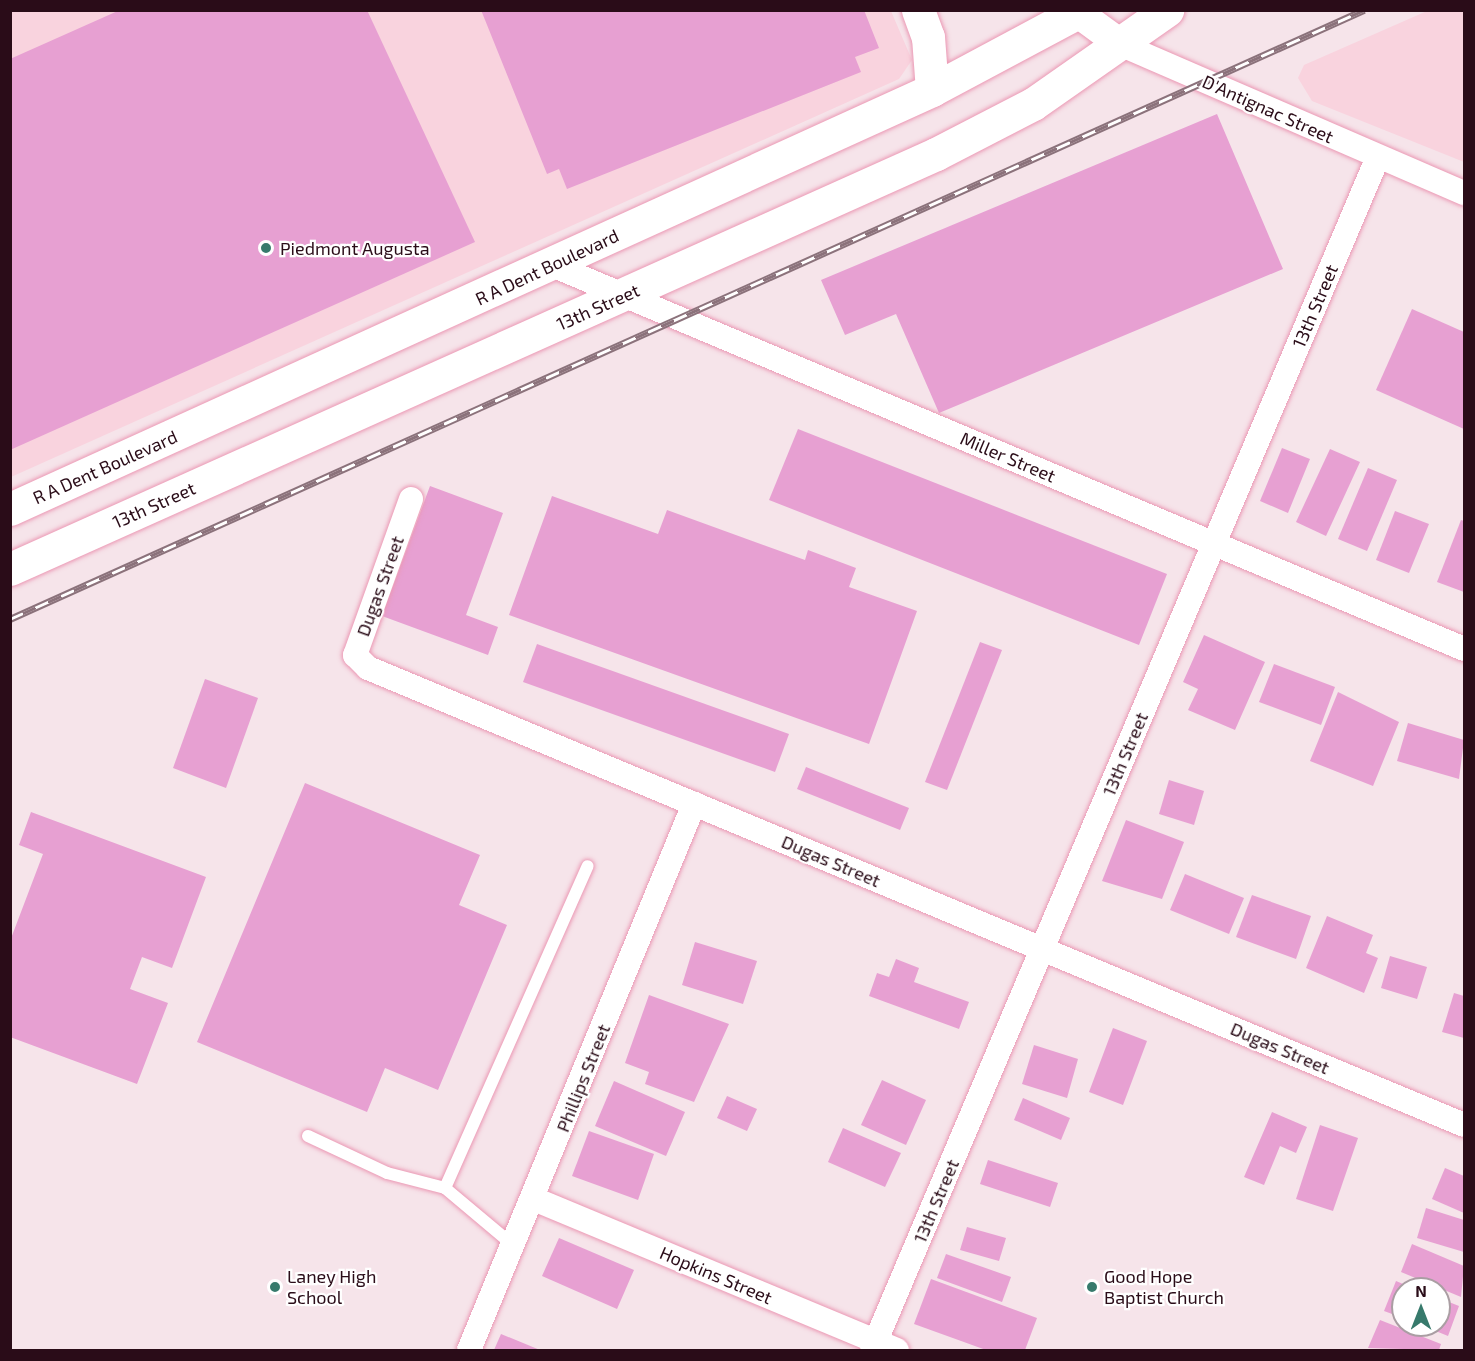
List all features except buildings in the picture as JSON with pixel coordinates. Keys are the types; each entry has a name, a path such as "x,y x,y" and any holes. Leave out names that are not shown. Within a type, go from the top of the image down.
{"main road":[{"path":"918,10 928,37 932,90"},
{"name":"13th Street","path":"10,569 624,296 936,154 1033,104 1122,45 1167,10"},
{"name":"R A Dent Boulevard","path":"10,509 552,265 932,90 1078,11"}],"street":[{"name":"D'Antignac Street","path":"1078,11 1122,45 1464,193"},
{"name":"13th Street","path":"882,1348 1043,949 1378,157"},
{"name":"Miller Street","path":"552,265 1464,649"},
{"name":"Dugas Street","path":"411,499 355,655 368,668 1464,1125"},
{"name":"Phillips Street","path":"469,1350 534,1199 694,804"},
{"name":"Hopkins Street","path":"534,1199 882,1348"}],"lane":[{"path":"445,1188 588,866"},
{"path":"308,1136 387,1173 445,1188 514,1246"}],"shaded area":[{"name":"Piedmont Augusta","path":"10,11 891,11 912,60 899,79 11,477"},
{"path":"1427,11 1464,11 1464,162 1312,101 1298,78 1304,65"}],"railway":[{"path":"10,619 1364,10"}],"place":[{"name":"Piedmont Augusta","path":"266,248"},
{"name":"Laney High School","path":"275,1287"},
{"name":"Good Hope Baptist Church","path":"1092,1287"}]}
